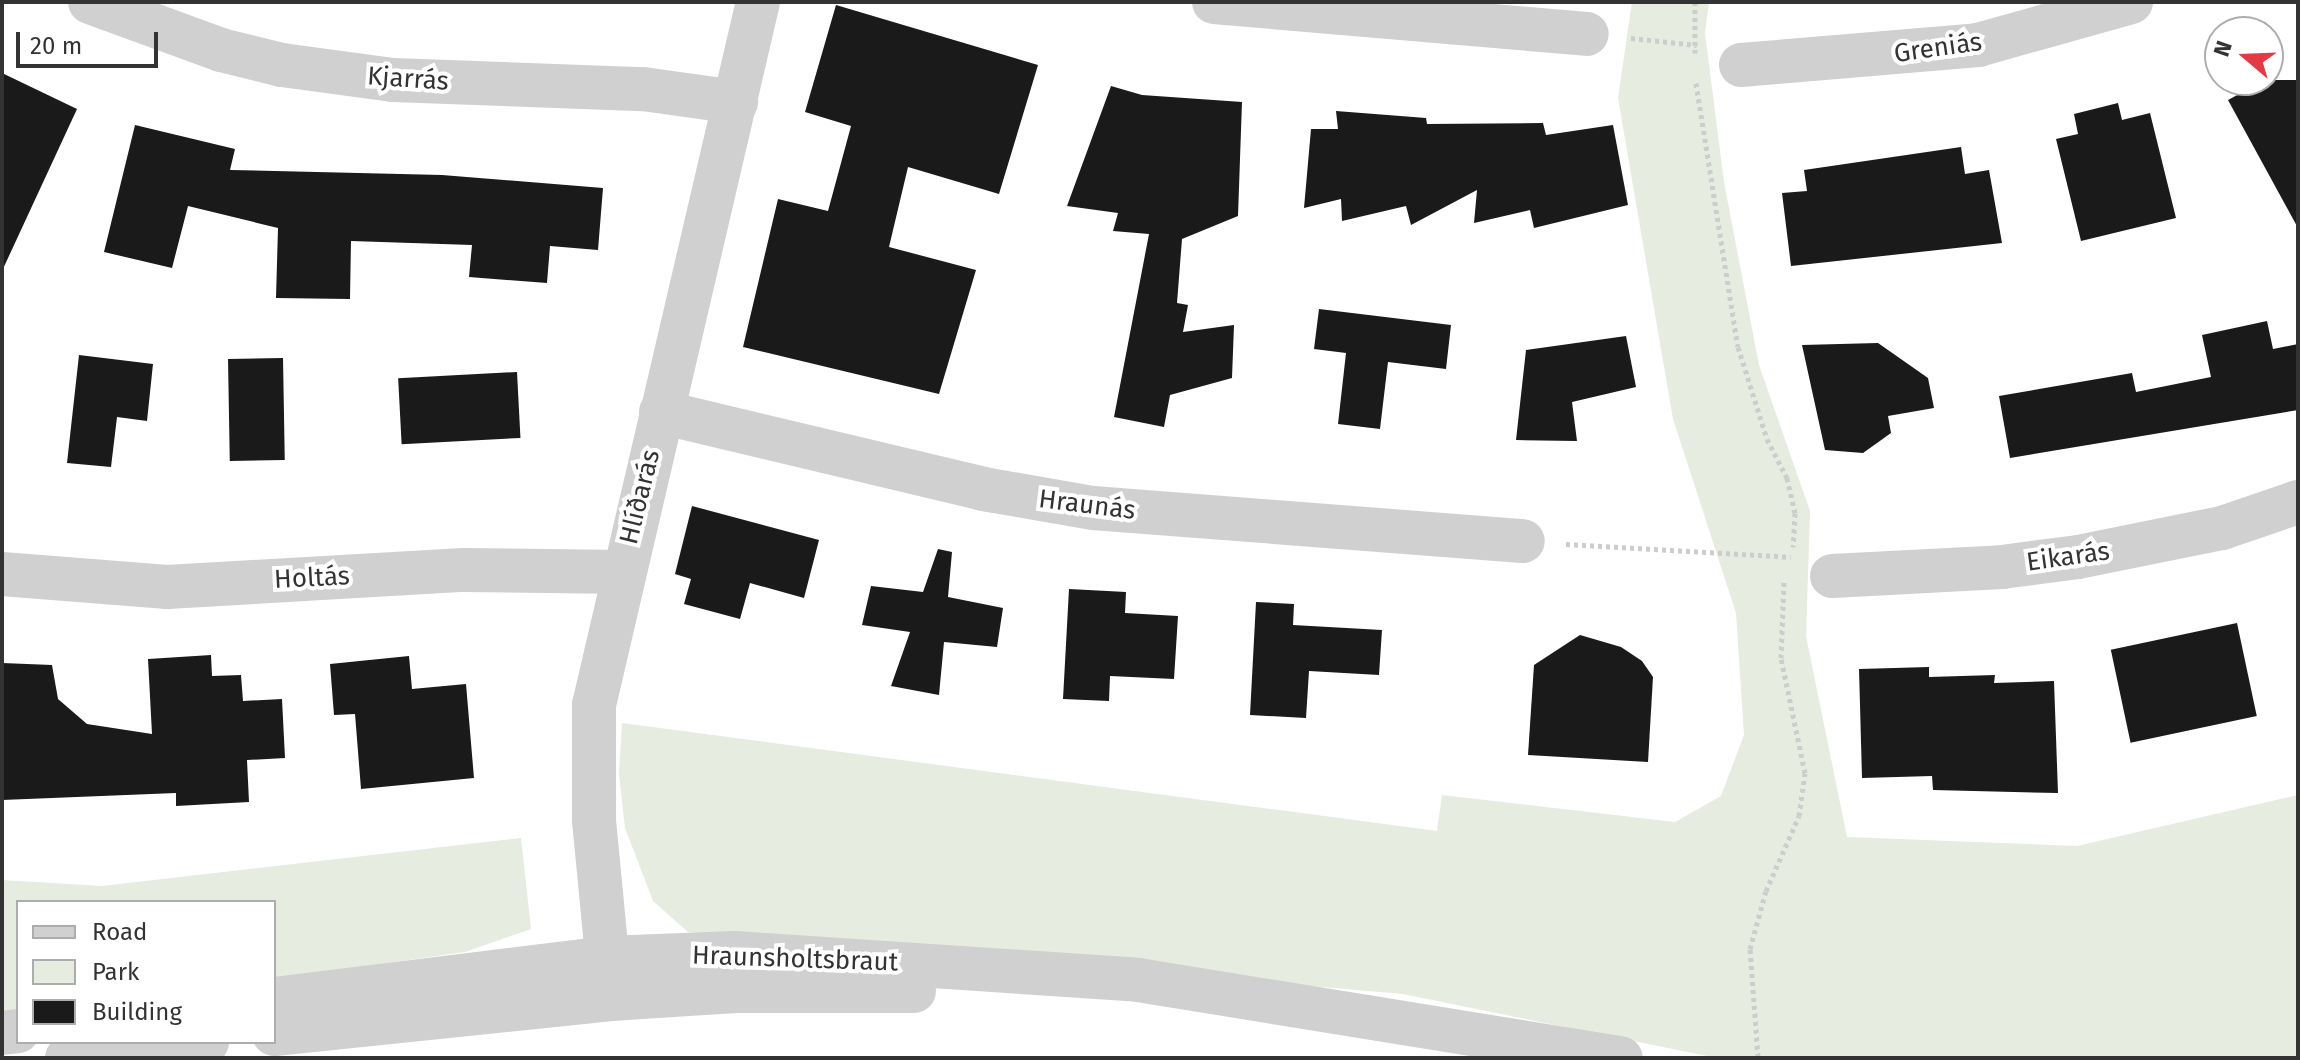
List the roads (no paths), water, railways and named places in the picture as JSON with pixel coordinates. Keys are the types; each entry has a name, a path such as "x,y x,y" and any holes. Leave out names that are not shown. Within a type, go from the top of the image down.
{"street":[{"name":"Kjarrás","path":"90,2 221,50 296,67 393,80 643,89 736,102"},
{"name":"Hlíðarás","path":"609,979 594,820 594,705 622,572 758,2"},
{"path":"1214,2 1587,34"},
{"name":"Greniás","path":"1741,65 1978,45 2131,2"},
{"name":"Hraunás","path":"661,412 983,489 1093,508 1523,541"},
{"name":"Eikarás","path":"1832,576 2002,567 2078,557 2222,528 2298,502"},
{"name":"Holtás","path":"2,574 167,587 464,570 622,572"},
{"name":"Hraunsholtsbraut","path":"276,1034 609,979 735,953 1138,980 1621,1058"},
{"name":"Hraunsholtsbraut","path":"276,999 609,979"},
{"path":"67,1058 190,1044"}]}
